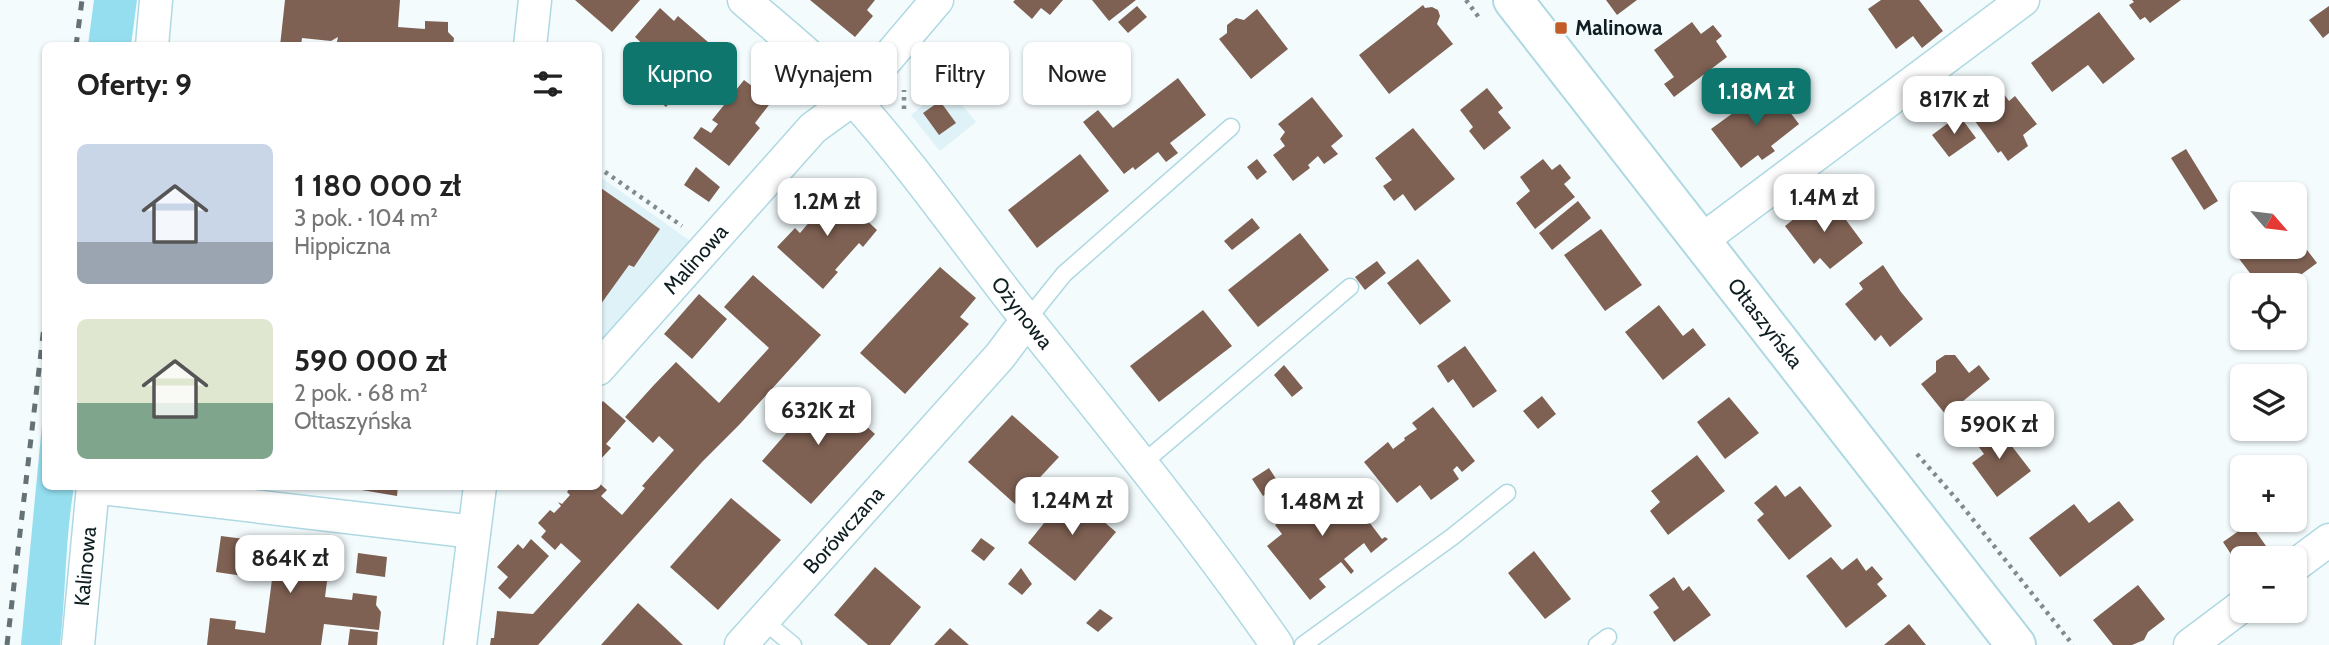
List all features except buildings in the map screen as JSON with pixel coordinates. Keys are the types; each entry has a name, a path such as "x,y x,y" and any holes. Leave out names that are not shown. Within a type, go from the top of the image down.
{"street":[{"path":"152,42 156,0"},
{"path":"530,42 535,0"},
{"name":"Ożynowa","path":"744,0 793,42"},
{"name":"Malinowa","path":"897,47 937,0"},
{"name":"Ołtaszyńska","path":"1513,0 2016,645"},
{"path":"1702,240 2023,0"},
{"name":"Malinowa","path":"602,365 813,128 845,105"},
{"name":"Ożynowa","path":"858,105 1143,463 1277,645"},
{"name":"Borówczana","path":"741,645 1000,356 1027,320"},
{"name":"Kalinowa","path":"78,645 93,490"},
{"path":"118,490 474,533"},
{"path":"460,645 479,490"},
{"path":"2307,556 2329,540"},
{"path":"2190,645 2230,615"}],"lane":[{"path":"1027,320 1064,274 1231,127"},
{"path":"1143,463 1350,287"},
{"path":"1303,645 1452,537 1507,493"},
{"path":"763,620 793,645"}],"path":[{"path":"905,83 905,118"},
{"path":"602,170 710,245"},
{"path":"1908,444 1959,502 2073,645"}],"shaded area":[{"path":"94,0 137,0 131,42 88,42"},
{"path":"923,105 962,105 976,122 940,151 911,115"},
{"path":"602,178 693,243 602,347"},
{"path":"42,424 42,490 74,490 62,625 60,645 21,645"}],"railway":[{"path":"77,42 82,0"},
{"path":"7,645 42,343"}],"place":[{"name":"Malinowa","path":"1561,28"}]}
